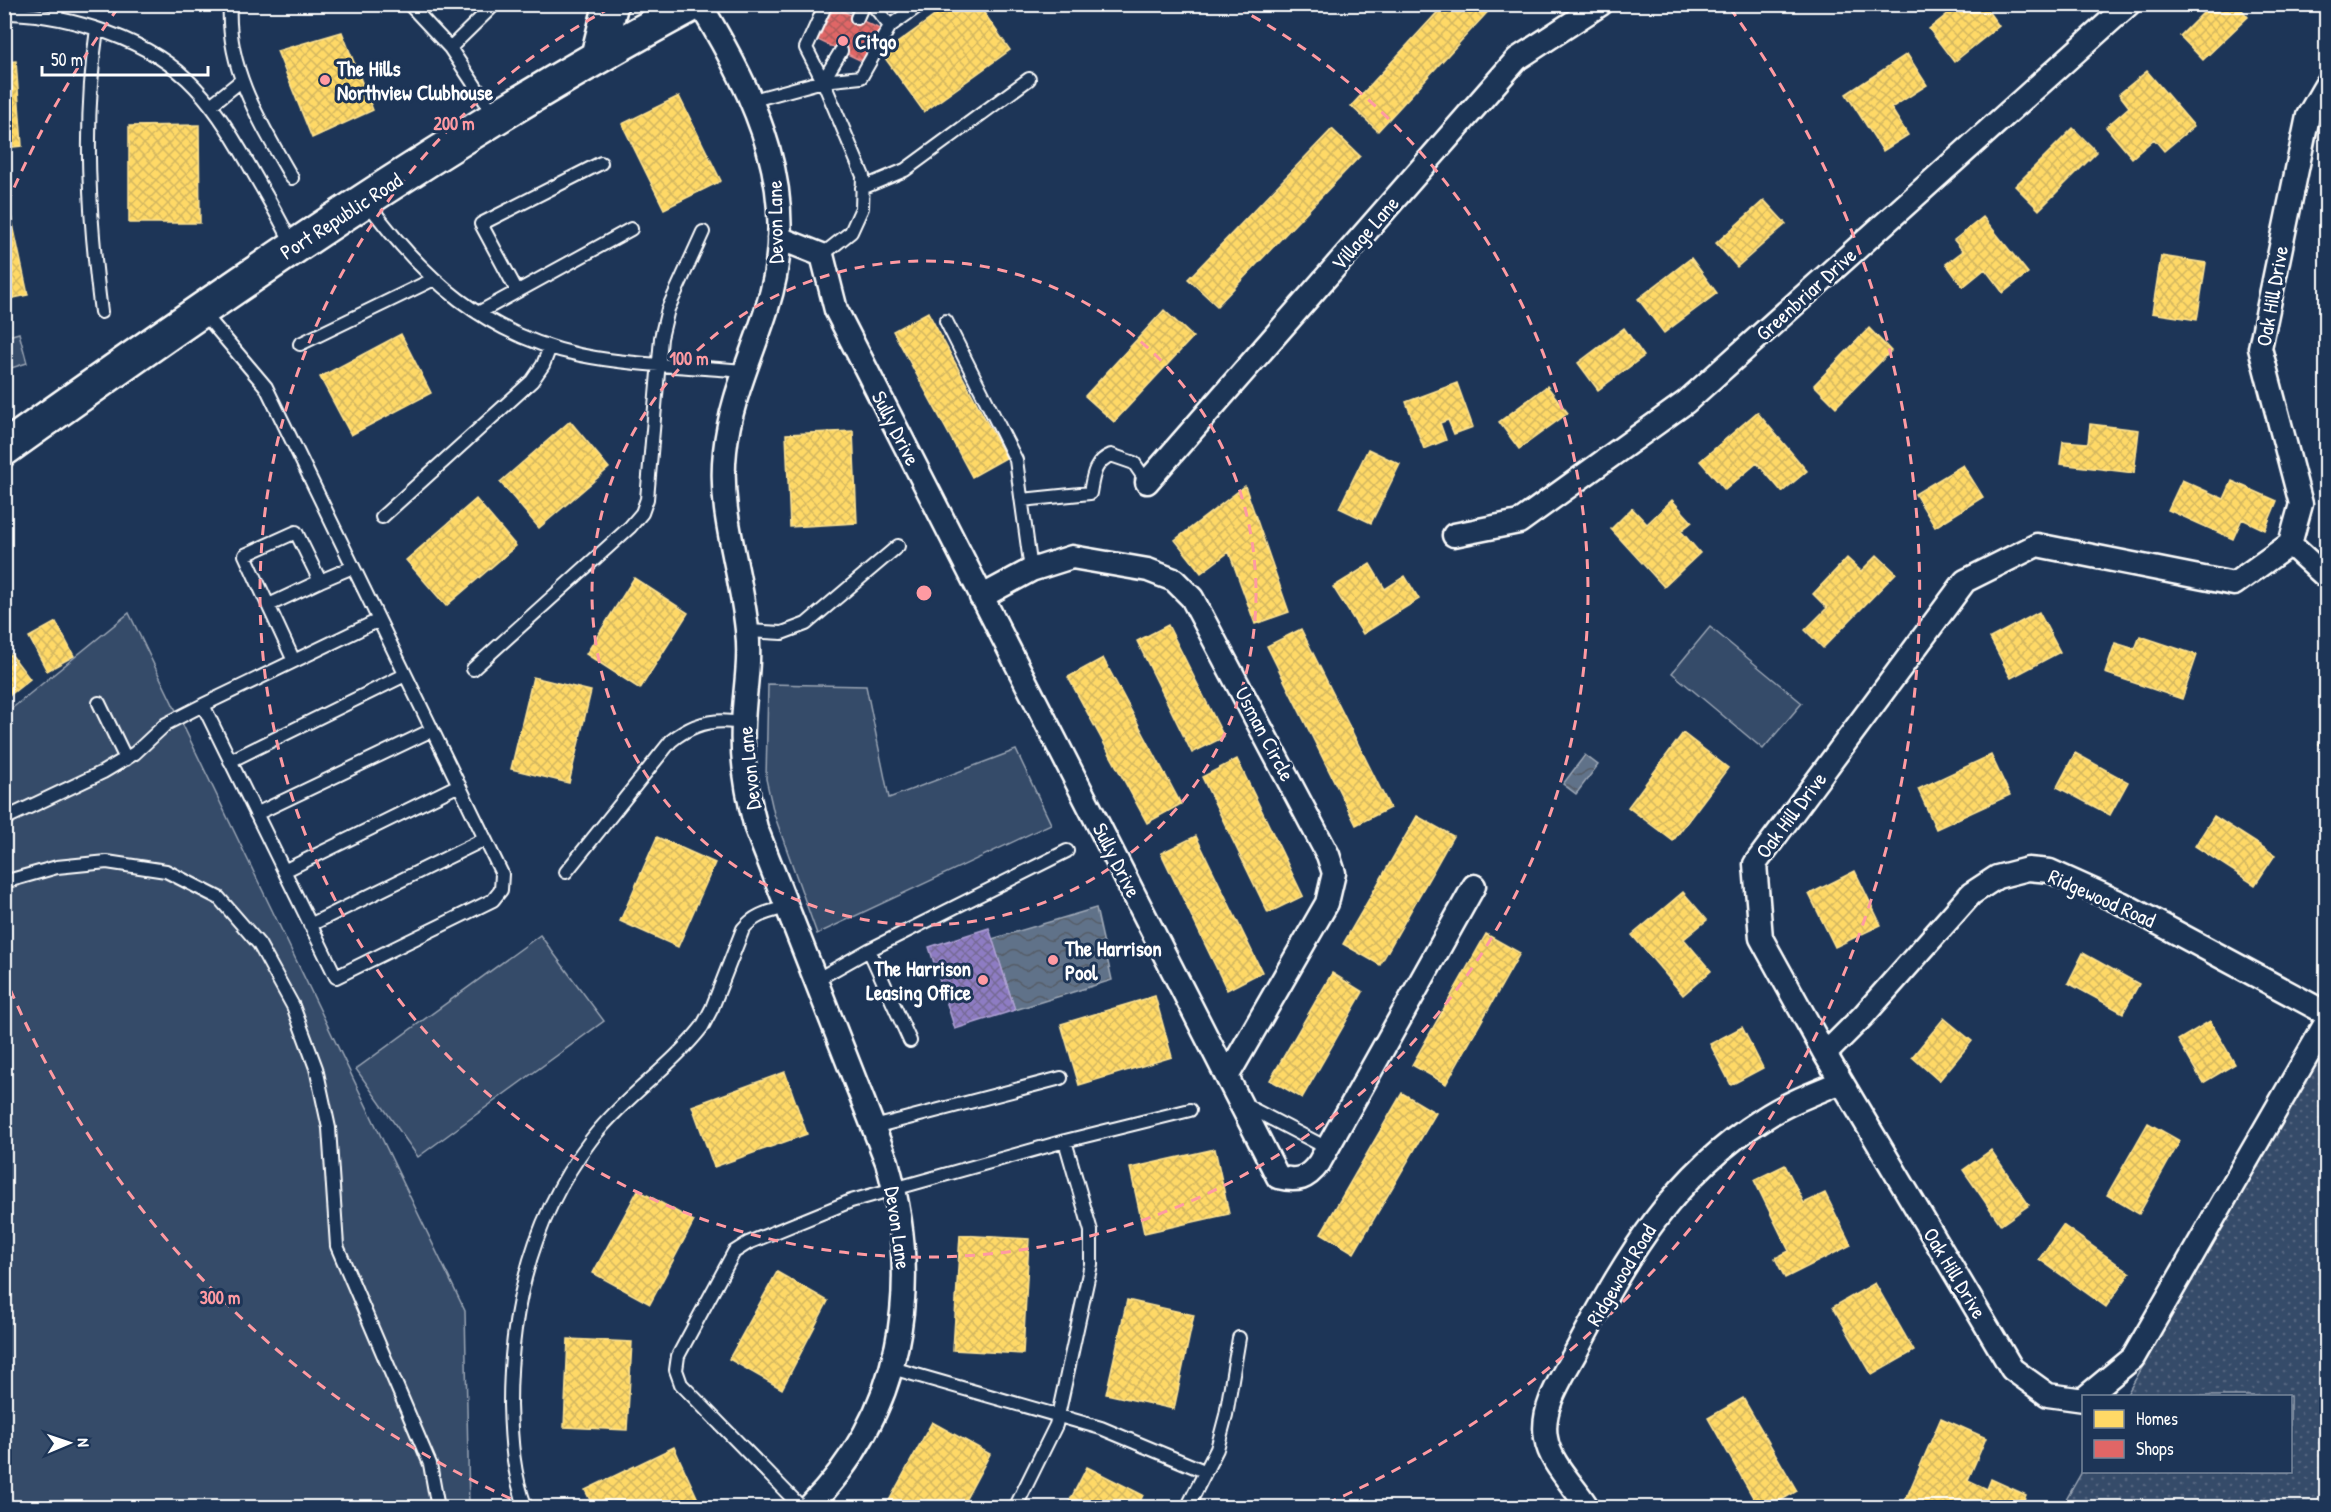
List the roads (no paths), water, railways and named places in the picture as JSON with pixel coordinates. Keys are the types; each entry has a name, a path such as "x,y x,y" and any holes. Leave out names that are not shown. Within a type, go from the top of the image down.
{"main road":[{"path":"598,55 611,4"},
{"name":"Port Republic Road","path":"4,449 201,309 365,199 495,116 598,55 693,4"}],"street":[{"name":"Devon Lane","path":"700,4 753,100 769,147 776,177 779,238 767,308 744,371 729,423 723,477 725,517 748,631 743,724 745,772 750,807 786,907 874,1127 895,1188 903,1230 905,1267 901,1329 892,1368 862,1437 837,1474 808,1508"},
{"name":"Village Lane","path":"1147,482 1517,59 1601,4"},
{"name":"Greenbriar Drive","path":"1454,535 1519,522 1686,402 2129,4"},
{"name":"Oak Hill Drive","path":"2082,1400 2048,1395 2012,1369 1841,1082 1761,938 1755,864 1965,581 2037,545 2234,584 2290,544 2301,504 2260,348 2308,116 2326,85"},
{"path":"779,238 822,255"},
{"name":"Sully Drive","path":"822,255 836,310 1278,1177 1291,1180 1309,1176 1474,886"},
{"path":"2290,544 2326,577"},
{"name":"Usman Circle","path":"981,597 1031,570 1072,557 1148,570 1174,580 1192,598 1328,855 1334,873 1327,903 1228,1075"},
{"name":"Ridgewood Road","path":"1825,1053 1863,1016 1971,894 1997,877 2028,869 2050,871 2121,903 2326,1013"},
{"path":"2088,1395 2133,1358 2326,1023"},
{"name":"Ridgewood Road","path":"1588,1508 1548,1448 1545,1416 1562,1379 1626,1260 1658,1215 1720,1151 1770,1114 1841,1082"}],"lane":[{"path":"55,18 58,4"},
{"path":"230,4 233,49 242,80 259,122 292,178"},
{"path":"409,4 450,48 495,116"},
{"path":"450,48 495,4"},
{"path":"822,255 851,232 862,208 863,176 823,81 806,48 826,4"},
{"path":"857,18 863,4"},
{"path":"872,4 890,26"},
{"path":"753,100 823,81 861,77 890,26 921,4"},
{"path":"4,13 55,18 97,29 141,46 163,59 212,104 226,123 293,247"},
{"path":"97,29 91,68 88,145 94,262 101,312"},
{"path":"823,81 841,51"},
{"path":"862,188 905,170 1029,79"},
{"path":"212,104 242,80"},
{"path":"517,291 481,224 601,163"},
{"path":"365,199 398,244 432,280 477,313 510,331 550,347 604,359 744,371"},
{"path":"477,313 631,229"},
{"path":"473,669 630,527 642,513 647,499 658,363 669,309 703,232"},
{"path":"300,344 432,280"},
{"path":"201,309 266,387 502,874 501,890 493,900 471,913 336,978 203,705"},
{"path":"946,321 1016,460 1031,570"},
{"path":"382,517 532,381 543,365 550,347"},
{"path":"1022,500 1090,493 1095,468 1101,459 1111,455 1134,463 1147,482"},
{"path":"294,661 245,555 296,532 320,581"},
{"path":"748,631 782,633 806,624 898,546"},
{"path":"268,605 353,567"},
{"path":"4,819 126,759 166,724 379,621"},
{"path":"230,761 405,675"},
{"path":"99,703 126,759"},
{"path":"566,872 671,741 686,730 704,723 724,721 743,724"},
{"path":"256,814 432,730"},
{"path":"284,871 459,785"},
{"path":"310,925 485,839"},
{"path":"816,980 869,950 1067,851"},
{"path":"4,882 57,867 107,862 166,871 219,898 259,944 293,1006 316,1068 329,1128 337,1246 430,1464 438,1508"},
{"path":"526,1508 514,1468 511,1418 512,1350 521,1288 544,1219 592,1139 702,1026 721,988 743,929 750,921 763,913 786,907"},
{"path":"869,950 910,1041"},
{"path":"874,1127 1061,1078"},
{"path":"1242,1103 1327,1148"},
{"path":"802,1508 681,1384 676,1370 678,1356 738,1248 851,1201 1065,1141 1191,1110"},
{"path":"1015,1508 1049,1444 1059,1415 1092,1255 1091,1231 1065,1141"},
{"path":"1187,1508 1217,1449 1239,1338"},
{"path":"892,1368 1101,1428 1204,1471"}],"water":[{"path":"1585,755 1598,765 1576,794 1563,784"},
{"name":"The Harrison Pool","path":"1096,908 1112,980 1015,1010 992,939"}],"place":[{"name":"Citgo","path":"843,41"},
{"name":"The Hills Northview Clubhouse","path":"325,80"},
{"name":"The Harrison Pool","path":"1053,960"},
{"name":"The Harrison Leasing Office","path":"983,980"}]}
